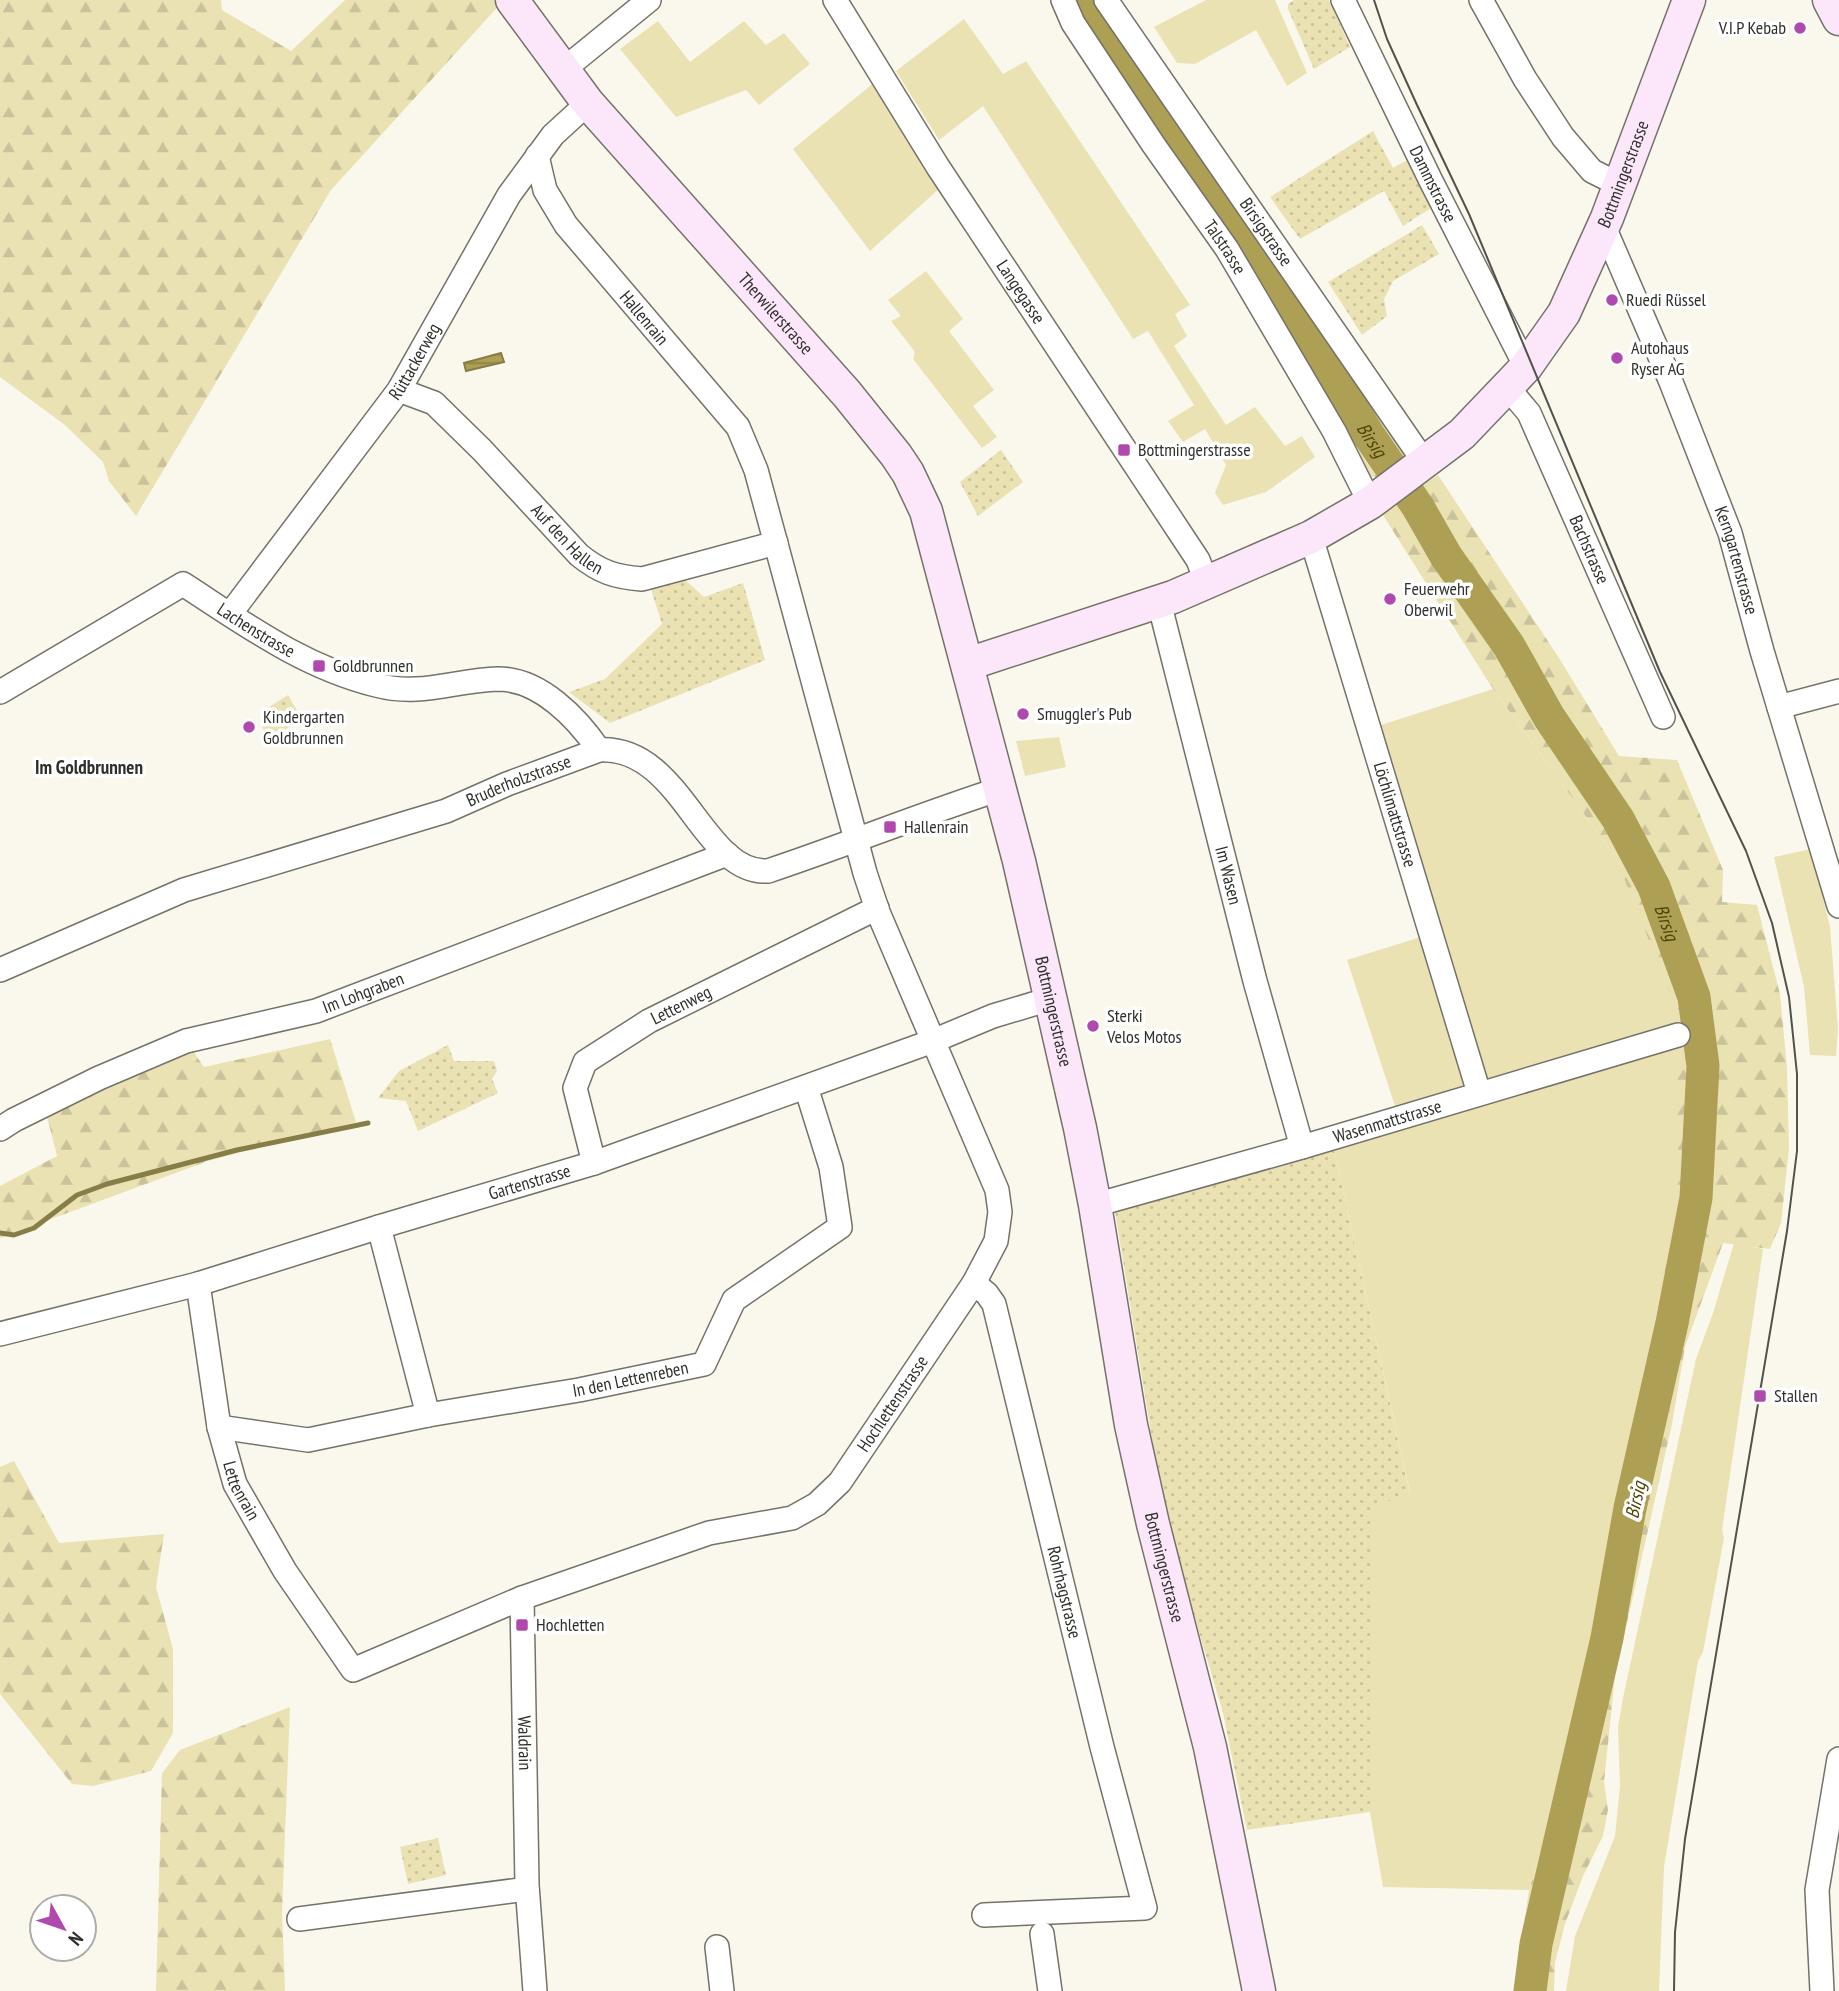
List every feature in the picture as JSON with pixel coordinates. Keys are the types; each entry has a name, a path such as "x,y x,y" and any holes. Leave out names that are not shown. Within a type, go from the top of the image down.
{"main road":[{"name":"Therwilerstrasse","path":"512,0 588,103 847,394 896,455 926,511 968,664"},
{"name":"Bottmingerstrasse","path":"1259,1991 1210,1746 1153,1524 1132,1425 1095,1205 1050,999 968,664 1159,602 1311,537 1370,503 1462,434 1517,377 1564,313 1604,227 1689,0"},
{"path":"1829,0 1839,19"}],"street":[{"path":"563,70 649,0"},
{"name":"Langegasse","path":"835,0 938,167 1198,560 1207,583"},
{"name":"Talstrasse","path":"1063,0 1080,34 1227,249 1334,431 1370,503"},
{"name":"Birsigstrasse","path":"1106,0 1425,463"},
{"name":"Dammstrasse","path":"1343,0 1431,181 1517,377"},
{"path":"1481,0 1525,79 1576,156 1592,171 1620,185"},
{"name":"Rüttackerweg","path":"230,614 399,390 509,195 553,135 588,103"},
{"name":"Hallenrain","path":"537,156 545,190 566,225 738,427 756,470 857,841"},
{"name":"Kerngartenstrasse","path":"1604,227 1671,382 1730,533 1839,906"},
{"name":"Bachstrasse","path":"1517,377 1529,413 1663,717"},
{"name":"Auf den Hallen","path":"399,390 434,403 594,568 619,578 642,579 776,542"},
{"name":"Löchlimattstrasse","path":"1311,537 1479,1093"},
{"name":"Lachenstrasse","path":"0,692 183,584 286,651 337,674 379,686 422,690 495,679 526,684 550,698 575,720 599,750"},
{"name":"Im Wasen","path":"1159,602 1255,981 1302,1147"},
{"path":"1779,707 1839,691"},
{"path":"599,750 621,751 650,766 727,854 748,870 768,872 1000,789"},
{"name":"Bruderholzstrasse","path":"0,970 184,890 446,811 508,784 599,750"},
{"name":"Hochlettenstrasse","path":"353,1670 522,1598 709,1533 792,1518 817,1504 840,1482 974,1283 996,1241 1000,1212 998,1190 877,908 857,841"},
{"name":"Im Lohgraben","path":"0,1129 99,1078 186,1041 326,1007 727,854"},
{"name":"Lettenweg","path":"594,1163 575,1088 585,1062 649,1021 877,908"},
{"name":"Gartenstrasse","path":"0,1334 198,1284 594,1163 933,1041 993,1016 1050,999"},
{"name":"Wasenmattstrasse","path":"1095,1205 1302,1147 1678,1035"},
{"name":"In den Lettenreben","path":"219,1427 308,1440 704,1364 734,1300 840,1227 831,1167 806,1087"},
{"path":"379,1227 428,1415"},
{"name":"Rohrhagstrasse","path":"974,1283 987,1294 993,1304 1096,1724 1145,1908 984,1915"},
{"name":"Lettenrain","path":"198,1284 219,1427 235,1484 285,1571 353,1670"},
{"name":"Waldrain","path":"522,1598 527,1889 535,1991"},
{"path":"1822,1991 1816,1890 1839,1759"},
{"path":"299,1919 527,1889"},
{"path":"1042,1934 1051,1991"},
{"path":"717,1947 722,1991"}],"green space":[{"path":"0,0 221,0 222,10 291,51 345,0 504,0 331,190 136,516 109,481 103,462 65,425 0,377"},
{"path":"1073,0 1104,0 1411,455 1389,478 1365,476 1082,23"},
{"path":"1206,0 1275,0 1307,73 1287,86 1256,30 1195,64 1177,63 1154,27"},
{"path":"1294,0 1329,0 1350,47 1314,69 1288,9 1288,4"},
{"path":"964,19 1003,74 1026,61 1190,305 1175,314 1187,336 1174,346 1226,425 1255,407 1285,446 1302,436 1315,457 1266,492 1223,505 1215,493 1226,465 1205,429 1183,442 1168,421 1194,405 1148,331 1133,339 983,106 939,140 896,71"},
{"path":"658,21 690,62 744,21 766,45 784,33 810,64 759,105 746,90 676,117 620,49"},
{"path":"876,81 940,188 870,251 793,149"},
{"path":"1373,131 1393,168 1411,158 1436,205 1403,226 1384,191 1300,239 1270,197"},
{"path":"1422,225 1439,254 1393,281 1384,299 1387,316 1362,335 1328,282"},
{"path":"926,271 963,319 949,331 994,390 973,406 997,437 982,448 913,359 915,352 891,321 901,316 888,300"},
{"path":"1001,450 1023,482 978,516 960,482"},
{"path":"1438,475 1559,658 1619,756 1677,760 1723,870 1722,902 1757,905 1780,994 1787,1068 1789,1149 1781,1223 1770,1249 1723,1243 1685,1347 1672,1424 1615,1676 1604,1782 1608,1810 1603,1836 1583,1876 1565,1924 1555,1963 1554,1991 1514,1991 1529,1890 1570,1749 1616,858 1493,689 1381,512"},
{"path":"682,577 704,597 743,583 765,660 610,723 569,692 605,679 662,624 650,586"},
{"path":"1493,689 1616,858 1677,1010 1674,1225 1570,1749 1529,1890 1383,1887 1370,1812 1370,1508 1410,1493 1333,1145 1489,1097 1378,726"},
{"path":"288,695 302,719 270,739 262,727 276,718 269,707"},
{"path":"1059,737 1066,767 1025,776 1016,741"},
{"path":"1811,849 1830,927 1838,1029 1836,1056 1810,1055 1804,987 1774,857"},
{"path":"1424,936 1471,1088 1396,1109 1347,960"},
{"path":"330,1039 356,1122 208,1161 0,1238 0,1186 57,1156 44,1105 186,1041 204,1067"},
{"path":"448,1045 454,1061 494,1061 497,1071 492,1079 498,1093 418,1131 406,1101 378,1098 399,1071"},
{"path":"1333,1145 1410,1494 1370,1663 1370,1812 1247,1830 1223,1713 1164,1513 1115,1211"},
{"path":"1734,1243 1763,1249 1722,1530 1724,1538 1703,1652 1698,1661 1664,1867 1659,1991 1566,1991 1575,1936 1615,1836 1620,1786 1618,1727 1623,1698 1696,1359"},
{"path":"14,1461 59,1543 164,1534 156,1587 173,1649 173,1733 151,1771 93,1786 72,1784 0,1694 0,1467"},
{"path":"290,1707 282,1913 285,1991 156,1991 162,1773 180,1750"},
{"path":"438,1838 446,1875 408,1884 400,1847"}],"shaded area":[{"path":"501,353 504,362 466,371 464,363"}],"waterway":[{"name":"Birsig","path":"1089,0 1368,434 1418,507 1446,556 1509,646 1549,717 1618,819 1654,887 1694,997 1703,1066 1696,1198 1672,1323 1630,1508 1607,1638 1536,1944 1530,1991"},
{"path":"0,1233 14,1235 34,1228 77,1195 107,1184 237,1150 368,1123"}],"tram line":[{"path":"1374,0 1387,39 1469,214 1660,672 1746,851 1772,923 1789,997 1797,1074 1797,1151 1787,1231 1685,1839 1675,1932 1674,1991"}],"place":[{"name":"V.I.P Kebab","path":"1800,28"},
{"name":"Ruedi Rüssel","path":"1612,300"},
{"name":"Autohaus Ryser AG","path":"1617,358"},
{"name":"Bottmingerstrasse","path":"1124,450"},
{"name":"Feuerwehr Oberwil","path":"1390,599"},
{"name":"Goldbrunnen","path":"319,666"},
{"name":"Smuggler's Pub","path":"1023,714"},
{"name":"Kindergarten Goldbrunnen","path":"249,727"},
{"name":"Hallenrain","path":"890,827"},
{"name":"Sterki Velos Motos","path":"1093,1026"},
{"name":"Stallen","path":"1760,1396"},
{"name":"Hochletten","path":"522,1625"}],"district":[{"name":"Im Goldbrunnen","path":"89,767"}]}
